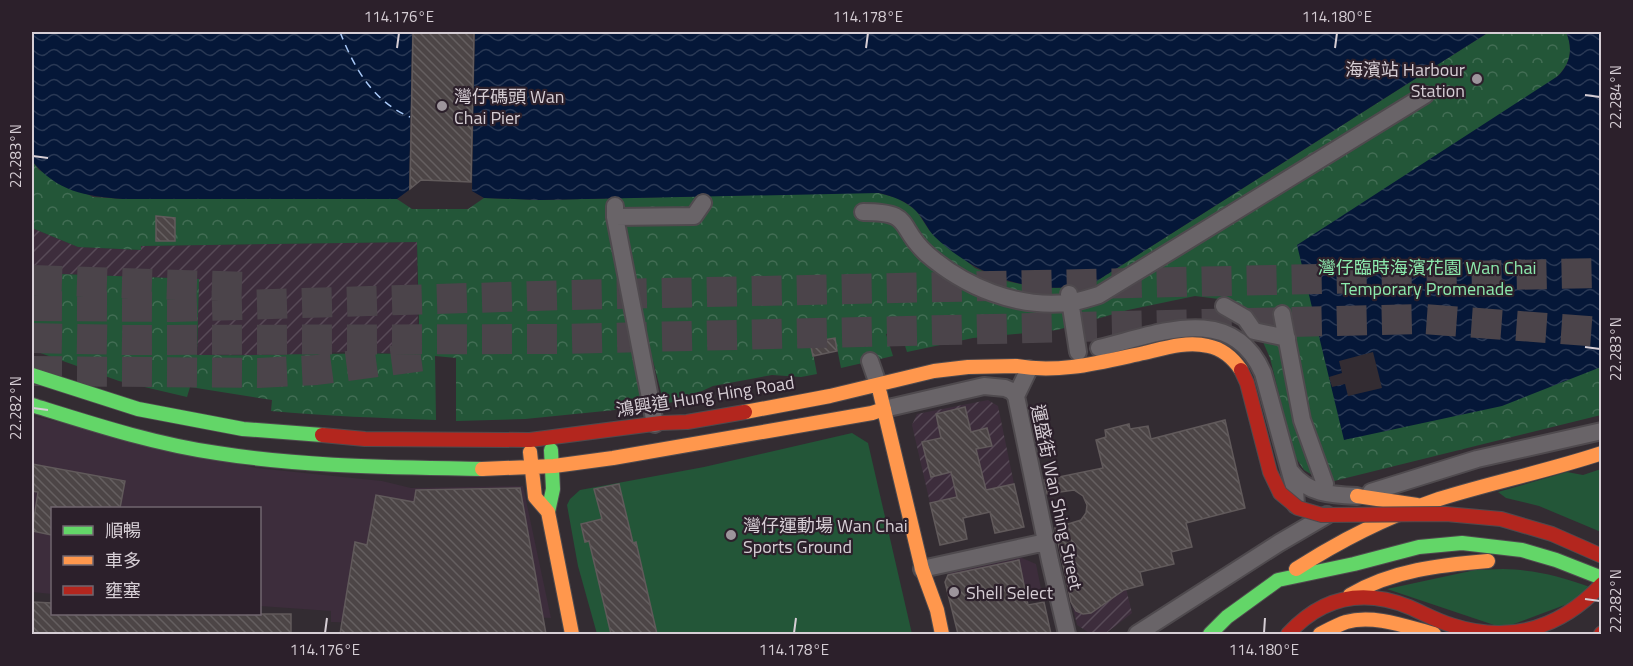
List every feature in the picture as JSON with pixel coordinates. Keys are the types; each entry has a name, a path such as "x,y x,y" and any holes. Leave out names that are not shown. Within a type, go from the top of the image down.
{"main road":[{"path":"1022,368 1080,365 1172,347 1200,344 1213,347 1225,353 1241,370 1248,383 1270,472 1280,493 1298,508 1322,515 1454,515 1501,519 1552,534 1602,556"},
{"name":"鴻興道 Hung Hing Road","path":"32,405 147,439 215,453 265,460 339,466 531,468 660,450 882,401 951,369 1022,368"},
{"name":"鴻興道 Hung Hing Road","path":"32,375 138,409 243,429 387,440 452,442 550,438 724,416 830,396 882,401"},
{"path":"882,401 879,438 893,450"},
{"path":"882,401 899,434 893,450 922,569 937,610 942,634"},
{"path":"548,512 553,498 554,466 550,438"},
{"path":"530,440 535,497 548,512 572,634"},
{"path":"1205,632 1278,580 1343,540 1422,506 1602,453"},
{"path":"1357,496 1422,506"},
{"path":"1278,580 1419,547 1462,543 1522,550 1602,578"},
{"path":"1288,634 1296,623 1317,608 1347,597 1366,585 1419,570 1454,564 1556,560"},
{"path":"922,569 922,605"},
{"path":"1347,597 1368,597 1404,605 1463,629 1486,633 1510,633 1534,629 1568,614 1602,584"},
{"path":"1320,634 1346,622 1364,620 1382,621 1402,631 1434,634"}],"street":[{"path":"863,213 885,212 901,218 912,237 954,276 968,284 1001,296 1055,304 1070,298 1099,295 1425,95"},
{"path":"655,424 615,212 694,216 703,203"},
{"path":"1070,298 1078,352"},
{"path":"1224,306 1245,318 1254,331 1287,338"},
{"path":"1282,314 1302,420 1325,484"},
{"name":"鴻興道 Hung Hing Road","path":"1022,368 1031,360 1078,352 1179,329 1200,327 1224,331 1241,342 1250,350 1266,382 1295,490 1296,510 1291,526 1279,543"},
{"path":"870,361 882,401"},
{"name":"運盛街 Wan Shing Street","path":"1022,368 1016,396 1046,542 1068,634"},
{"name":"鴻興道 Hung Hing Road","path":"882,401 984,386 1005,388 1016,396"},
{"path":"1137,634 1357,496 1477,459 1602,431"},
{"path":"1290,471 1302,484 1316,491 1357,496"},
{"path":"922,569 1046,542"}],"shaded area":[{"path":"32,228 78,247 140,250 140,246 417,242 418,354 341,352 276,356 197,355 199,279 32,273"},
{"path":"988,400 998,406 1014,484 930,503 912,425 917,414"},
{"path":"37,417 256,468 382,481 411,488 523,486 551,618 435,613 433,625 331,622 331,611 261,606 261,507 51,507 51,594 32,592 32,418"},
{"path":"1112,530 1132,613 1105,634 1091,634 1077,625 1058,543"},
{"path":"1020,557 1036,564 1043,598 954,616 945,582 949,572"}],"green space":[{"name":"灣仔臨時海濱花園 Wan Chai Temporary Promenade","path":"1489,32 1566,32 1570,45 1569,58 1564,69 1554,79 1601,98 1601,415 1334,481 1319,479 1304,470 1294,455 1270,358 1256,326 1227,300 1195,296 1128,310 1057,330 973,338 907,352 900,330 886,334 893,356 841,368 835,338 811,342 817,374 801,377 772,375 713,386 682,400 664,404 653,361 637,361 645,407 525,419 456,421 456,358 435,356 436,420 271,411 272,400 190,387 187,397 119,381 32,350 32,273 199,279 197,355 417,354 419,322 417,242 141,246 141,250 78,247 32,228 32,161 39,170 93,197 123,199 397,199 412,209 468,209 484,198 540,200 875,192 897,198 916,210 929,230 975,268 1006,281 1030,286 1076,287 1092,284"},
{"name":"灣仔運動場 Wan Chai Sports Ground","path":"852,433 868,443 912,634 597,634 578,566 567,505 580,490 704,467"},
{"path":"1601,469 1601,532 1539,506 1506,498 1498,492 1567,472 1583,475"},
{"path":"1503,569 1547,574 1590,587 1578,600 1503,628 1387,589 1475,570"}],"water":[{"path":"32,32 412,32 409,190 397,199 123,199 84,194 62,186 32,161"},
{"path":"475,32 1489,32 1092,284 1049,287 1028,285 988,273 952,251 935,237 919,214 908,204 879,193 540,200 484,198 472,191"},
{"path":"1566,32 1601,32 1601,367 1502,406 1344,440 1297,245 1558,76 1566,66 1570,55 1570,44"}],"pier":[{"path":"1373,352 1382,388 1348,396 1345,384 1332,387 1329,377 1342,373 1339,361"}],"building":[{"name":"灣仔碼頭 Wan Chai Pier","path":"413,32 474,32 471,182 421,180 410,189"},
{"path":"156,216 175,218 175,241 156,241"},
{"path":"835,338 837,351 813,356 810,342"},
{"path":"965,407 971,432 987,428 992,446 976,449 986,490 1014,484 1024,527 995,533 990,512 963,518 967,539 940,545 930,503 957,497 951,472 931,477 922,442 941,438 936,414"},
{"path":"1225,420 1245,508 1186,523 1192,547 1171,552 1174,564 1140,572 1143,585 1124,590 1091,613 1083,614 1076,611 1071,602 1055,528 1081,520 1086,513 1087,505 1083,496 1074,490 1047,494 1044,480 1103,468 1096,440 1106,437 1105,430 1129,424 1130,429 1148,426 1151,439"},
{"path":"32,464 125,481 120,507 51,507 51,535 32,531 38,492 32,491"},
{"path":"619,484 633,543 636,542 657,634 611,634 589,541 585,542 581,524 602,519 594,489"},
{"path":"520,488 546,634 340,634 355,542 367,545 376,495 414,502 416,490"},
{"path":"1019,560 1028,605 1044,602 1051,634 958,634 945,582 948,575"},
{"path":"32,602 51,603 51,615 291,614 291,634 32,634"}],"ferry route":[{"path":"340,32 366,82 385,102 410,117"}],"tunnel":[{"path":"32,306 173,307 569,295 1602,273"},
{"path":"32,280 247,287"},
{"path":"32,338 125,340 559,339 1423,319 1602,332"},
{"path":"32,371 258,373 317,370 432,355"}],"traffic: fast":[{"path":"32,375 138,409 243,429 322,435"},
{"path":"32,405 147,439 250,458 316,464 482,469"},
{"path":"548,512 553,489 551,450"},
{"path":"1210,634 1227,617 1278,580 1419,547 1462,543 1522,550 1602,578"}],"traffic: slow":[{"path":"1016,366 1064,368 1192,344 1218,349 1231,358 1241,370"},
{"path":"745,412 830,396 934,371 968,367 1016,366"},
{"path":"880,393 922,569 937,610 942,634"},
{"path":"482,469 554,466 613,458 872,413 884,409"},
{"path":"530,452 535,497 548,512 572,634"},
{"path":"1296,569 1366,529 1420,506 1602,453"},
{"path":"1357,496 1417,505"},
{"path":"1350,595 1400,574 1452,564 1488,561"},
{"path":"1320,634 1346,622 1357,620 1379,620 1434,634"}],"traffic: jam":[{"path":"1241,370 1247,383 1270,472 1280,493 1298,508 1322,515 1446,514 1501,519 1552,534 1602,556"},
{"path":"322,435 365,439 530,440 661,423 687,422 745,412"},
{"path":"1288,634 1301,621 1329,604 1359,597 1392,601 1446,623 1473,630 1494,633 1514,632 1533,628 1569,612 1602,584"}],"place":[{"name":"海濱站 Harbour Station","path":"1477,79"},
{"name":"灣仔碼頭 Wan Chai Pier","path":"442,106"},
{"name":"灣仔運動場 Wan Chai Sports Ground","path":"731,535"},
{"name":"Shell Select","path":"954,592"}]}
